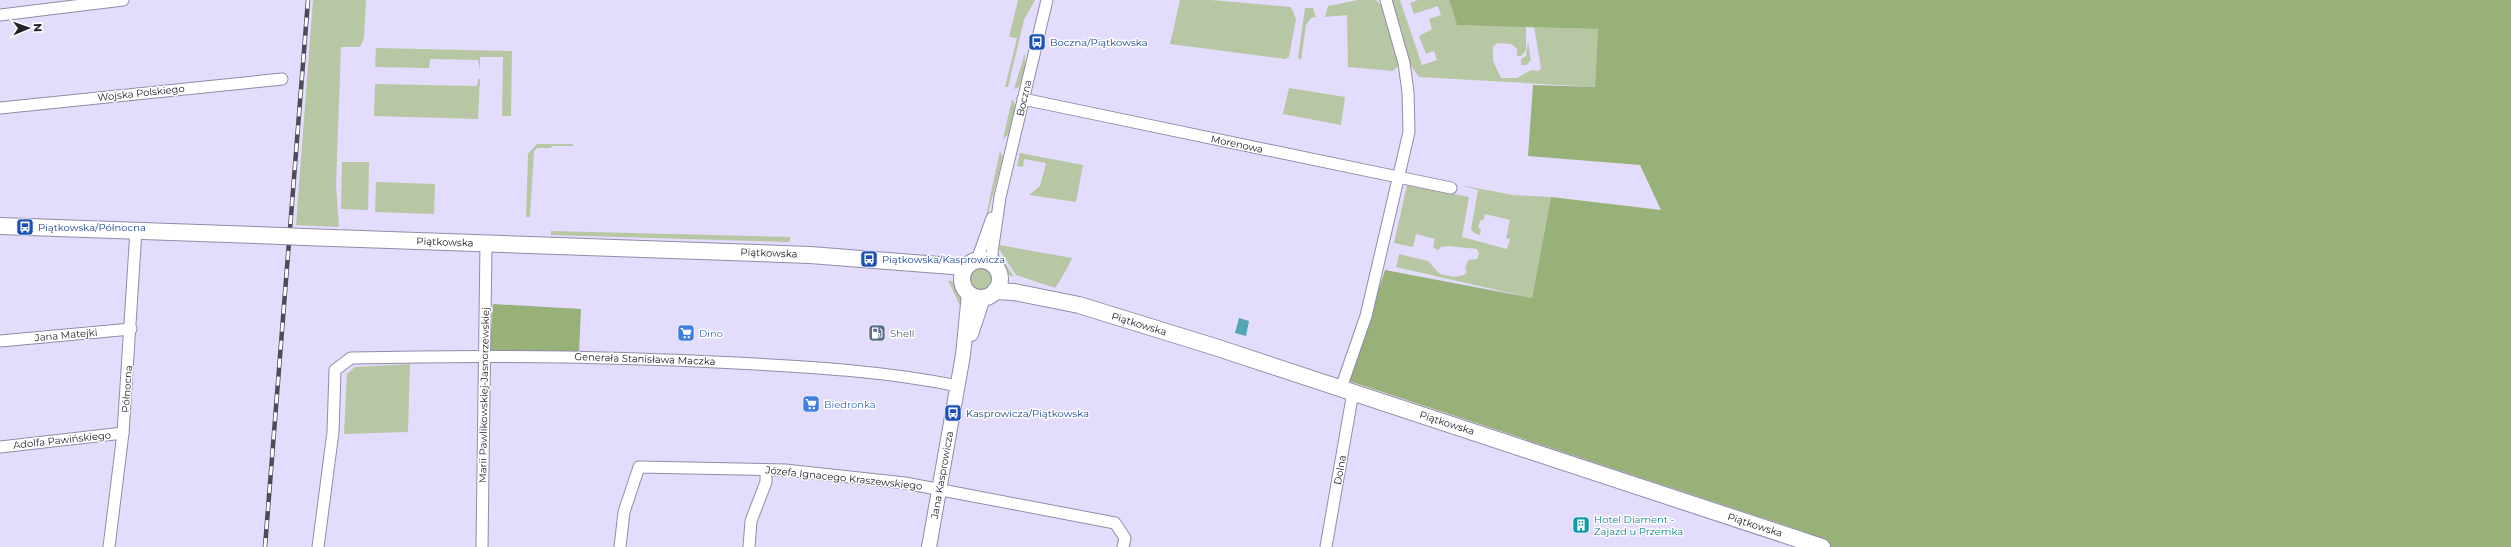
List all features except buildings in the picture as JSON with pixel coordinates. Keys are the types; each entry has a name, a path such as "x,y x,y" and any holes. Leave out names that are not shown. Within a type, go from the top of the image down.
{"main road":[{"name":"Piątkowska","path":"0,226 810,254 890,262 971,263 983,259 997,269 1072,303"},
{"name":"Piątkowska","path":"890,262 946,276 977,292 1009,291 1072,303 1347,390 1822,547"},
{"path":"971,263 977,292 998,286 997,269"}],"street":[{"path":"0,15 123,0"},
{"name":"Boczna","path":"997,269 992,253 1000,197 1047,0"},
{"name":"Dolna","path":"1326,547 1347,390 1409,132 1408,92 1404,63 1386,0"},
{"name":"Wojska Polskiego","path":"0,108 282,79"},
{"name":"Morenowa","path":"1024,99 1451,188"},
{"name":"Boczna","path":"971,263 1000,197"},
{"name":"Północna","path":"108,547 123,433 131,329 136,230"},
{"name":"Marii Pawlikowskiej-Jasnorzewskiej","path":"482,547 486,244"},
{"name":"Jana Kasprowicza","path":"929,547 958,386 977,292"},
{"name":"Jana Matejki","path":"0,341 131,329"},
{"name":"Generała Stanisława Maczka","path":"318,547 333,432 335,370 351,358 485,355 639,357 896,374 958,386"},
{"name":"Adolfa Pawińskiego","path":"0,447 123,433"},
{"name":"Józefa Ignacego Kraszewskiego","path":"620,547 624,512 639,467 766,470 905,483 1115,523 1125,538 1123,547"},
{"path":"749,547 751,521 766,482 766,470"}],"shaded area":[{"path":"313,0 366,0 364,38 360,47 341,47 336,185 339,227 296,225"},
{"path":"1018,0 1035,0 1024,20 1008,87 1005,87 1017,38 1009,37"},
{"path":"1180,0 1211,0 1291,7 1296,19 1289,57 1285,59 1170,44"},
{"path":"1358,0 1376,0 1381,5 1400,64 1393,71 1348,67 1347,15 1325,17 1328,6"},
{"path":"1391,0 1400,0 1422,65 1437,60 1434,51 1426,54 1419,36 1432,29 1429,19 1441,15 1438,6 1414,14 1410,3 1418,0 1449,0 1457,25 1526,26 1526,50 1521,56 1517,56 1517,49 1511,44 1497,43 1493,47 1493,61 1501,78 1517,78 1531,70 1538,71 1541,68 1534,27 1598,29 1595,87 1419,77 1409,63"},
{"path":"1449,0 2511,0 2511,547 1806,547 1805,532 1349,381 1385,270 1532,298 1551,197 1661,210 1640,165 1528,156 1533,85 1595,87 1598,29 1457,25"},
{"path":"1305,8 1313,8 1316,17 1311,18 1306,25 1301,60 1298,58"},
{"path":"1528,42 1531,60 1527,65 1521,65 1521,59 1526,56"},
{"path":"376,48 512,51 511,116 502,116 503,57 480,57 480,70 478,60 430,59 429,68 375,67"},
{"path":"1025,53 1025,68 1019,87 1014,89"},
{"path":"478,79 480,79 478,119 374,116 375,84 477,86"},
{"path":"1289,88 1345,97 1341,125 1283,114"},
{"path":"1012,99 1016,105 1009,134 1003,139"},
{"path":"537,144 573,144 573,146 552,146 551,148 537,148 534,151 530,217 526,217 528,154"},
{"path":"1000,151 1003,158 983,232 984,225"},
{"path":"1020,153 1083,165 1076,202 1029,195 1040,186 1046,163 1024,159 1023,167 1017,166"},
{"path":"342,162 369,162 368,210 341,209"},
{"path":"376,182 435,184 434,214 375,212"},
{"path":"1407,185 1469,197 1462,237 1507,249 1510,239 1506,238 1510,220 1485,214 1484,219 1480,221 1478,228 1481,229 1480,235 1474,233 1471,229 1478,190 1460,185 1513,195 1551,197 1532,298 1396,267 1399,254 1428,261 1440,274 1454,277 1464,275 1467,272 1465,269 1468,260 1477,259 1479,254 1477,249 1448,246 1441,247 1438,250 1433,247 1435,239 1416,234 1413,247 1394,243"},
{"path":"551,231 791,237 789,242 551,235"},
{"path":"1000,245 1072,258 1055,288 1016,275 999,249"},
{"path":"996,250 1014,277 1003,270"},
{"path":"981,267 990,270 993,279 990,288 981,291 972,288 969,279 972,270"},
{"path":"948,280 956,284 961,291 965,308 960,306"},
{"path":"493,304 581,309 579,353 495,352 490,349"},
{"path":"1239,318 1249,321 1246,336 1235,333"},
{"path":"410,364 408,432 344,434 347,374 355,367"}],"railway":[{"path":"265,547 308,0"}],"place":[{"name":"Boczna/Piątkowska","path":"1037,42"},
{"name":"Piątkowska/Północna","path":"25,227"},
{"name":"Piątkowska/Kasprowicza","path":"869,259"},
{"name":"Dino","path":"686,333"},
{"name":"Shell","path":"877,333"},
{"name":"Biedronka","path":"811,404"},
{"name":"Kasprowicza/Piątkowska","path":"953,413"},
{"name":"Hotel Diament - Zajazd u Przemka","path":"1581,525"}]}
